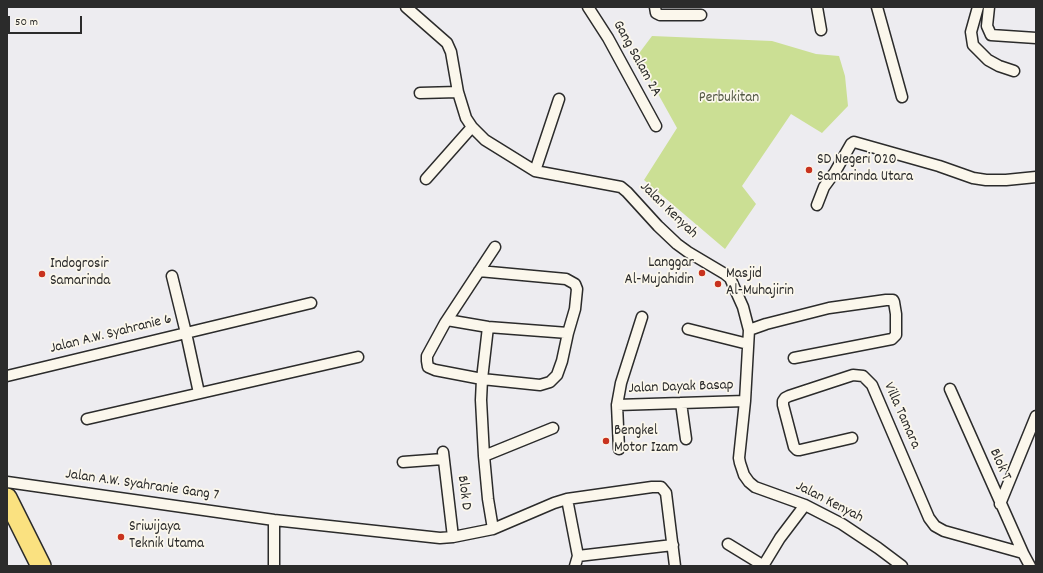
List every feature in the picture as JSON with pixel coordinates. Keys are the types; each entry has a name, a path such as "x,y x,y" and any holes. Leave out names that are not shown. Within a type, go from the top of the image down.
{"highway":[{"path":"7,498 41,566"}],"street":[{"name":"Jalan Kenyah","path":"406,7 447,43 451,52 458,92 466,118 472,127 485,140 535,171 621,187 677,244 730,278 741,302 749,330 745,401 739,458 744,475 755,487 805,505 842,524 902,566"},
{"name":"Gang Salam 2A","path":"588,7 611,43 656,126"},
{"path":"655,7 656,13 660,15 701,15"},
{"path":"817,7 821,30"},
{"path":"877,7 902,97"},
{"path":"978,7 971,32 973,45 988,60 999,66 1014,71"},
{"path":"989,7 987,26 991,34 1036,38"},
{"path":"420,93 458,92"},
{"path":"535,171 559,99"},
{"path":"426,179 472,127"},
{"path":"817,205 824,187 835,172 850,144 854,142 939,166 973,178 986,180 1006,180 1036,177"},
{"path":"480,271 566,279 575,284 577,289 575,309 562,362 557,375 550,382 540,385 482,380 434,370 428,367 427,356 447,320 495,247"},
{"path":"172,276 186,333 311,303"},
{"path":"749,330 766,324 830,308 886,300 892,300 894,302 896,314 896,335 892,339 794,358"},
{"path":"618,449 617,405 621,383 642,317"},
{"path":"447,320 488,327 568,333"},
{"path":"488,327 480,400 484,456 493,530"},
{"path":"688,329 748,344"},
{"name":"Jalan A.W. Syahranie 6","path":"7,376 186,333 199,393"},
{"path":"87,419 358,357"},
{"name":"Villa Tamara","path":"852,438 797,450 794,447 783,401 789,396 853,375 863,376 872,385 929,518 935,526 944,531 1023,553"},
{"name":"Blok T","path":"950,389 1023,553"},
{"name":"Jalan Dayak Basap","path":"617,405 745,401"},
{"path":"681,403 686,439"},
{"path":"1000,504 1036,416"},
{"path":"484,456 553,428"},
{"name":"Blok D","path":"403,462 443,455 454,537"},
{"name":"Jalan A.W. Syahranie Gang 7","path":"7,482 274,520 430,538 454,537 493,530 554,503 567,499 661,487 666,492 673,546"},
{"path":"567,499 577,561 673,546 675,566"},
{"path":"728,544 766,565 780,538 805,505"},
{"path":"274,520 274,566"},
{"path":"1023,553 1030,566"}],"green space":[{"name":"Perbukitan","path":"652,36 772,41 816,54 839,56 845,76 848,106 822,133 791,114 742,186 756,204 725,249 644,180 677,128 637,56"}],"place":[{"name":"SD Negeri 020 Samarinda Utara","path":"809,170"},
{"name":"Langgar Al-Mujahidin","path":"702,273"},
{"name":"Indogrosir Samarinda","path":"42,274"},
{"name":"Masjid Al-Muhajirin","path":"718,284"},
{"name":"Bengkel Motor Izam","path":"606,441"},
{"name":"Sriwijaya Teknik Utama","path":"121,537"}]}
